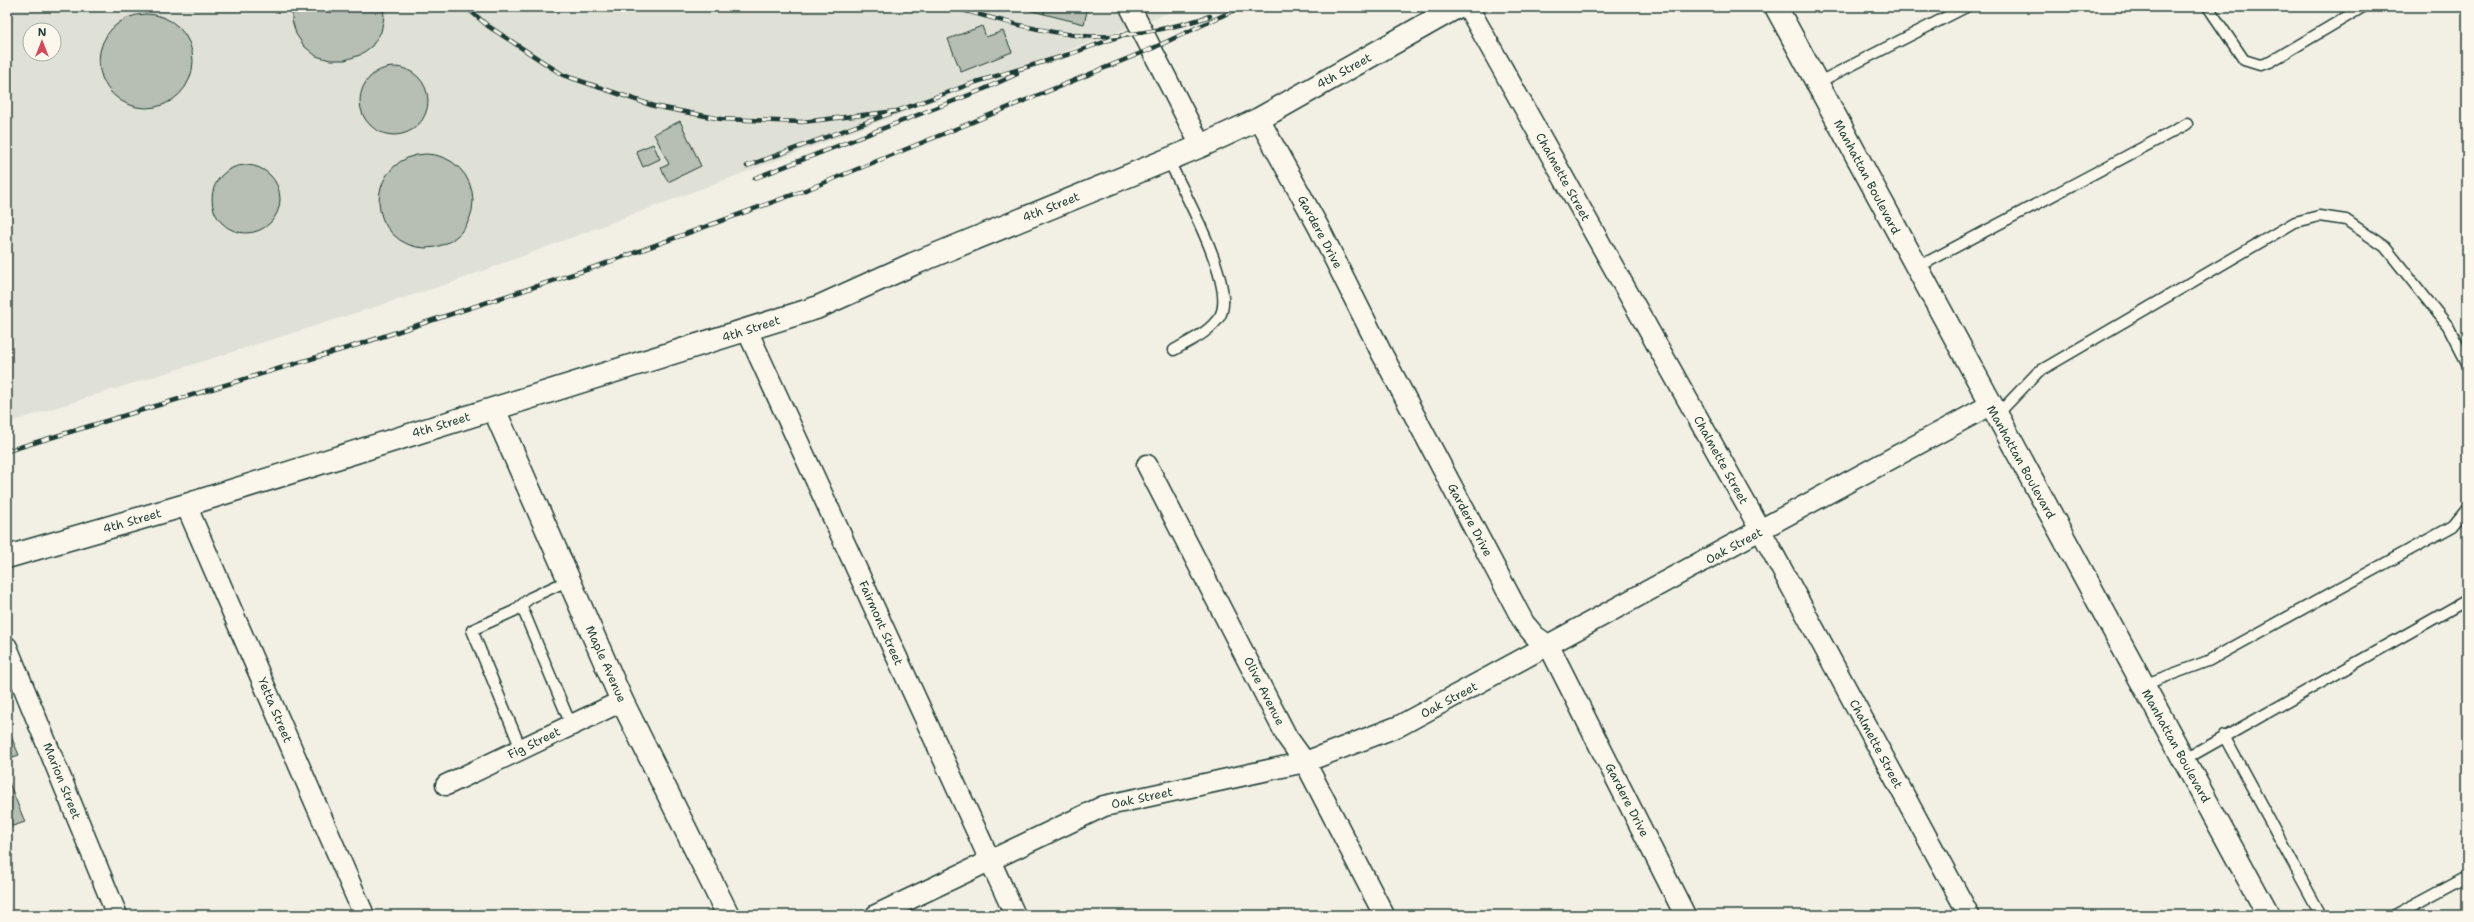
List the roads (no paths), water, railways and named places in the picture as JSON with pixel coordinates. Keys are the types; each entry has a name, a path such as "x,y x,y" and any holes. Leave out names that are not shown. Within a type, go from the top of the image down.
{"street":[{"name":"4th Street","path":"7,557 186,505 816,308 913,264 1201,146 1259,119 1457,7"},
{"name":"Chalmette Street","path":"1468,7 1761,531 1969,915"},
{"name":"Manhattan Boulevard","path":"1776,7 1916,268 2268,915"},
{"path":"1133,8 1201,146"},
{"name":"Gardere Drive","path":"1259,119 1319,228 1381,352 1524,623 1535,636 1549,646 1685,915"},
{"name":"Fairmont Street","path":"747,330 1015,915"},
{"name":"Maple Avenue","path":"494,409 622,701 728,915"},
{"name":"Oak Street","path":"876,915 990,862 1104,806 1305,762 1400,726 1761,531 1993,410"},
{"name":"Olive Avenue","path":"1147,465 1287,736 1305,762 1384,915"},
{"name":"Yetta Street","path":"186,505 364,915"},
{"name":"Marion Street","path":"7,647 117,915"},
{"name":"Fig Street","path":"446,785 622,701"}],"lane":[{"path":"1817,83 1966,7"},
{"path":"2208,7 2244,60 2260,65 2270,62 2363,7"},
{"path":"1916,268 2187,124"},
{"path":"1168,159 1213,254 1221,276 1222,294 1221,314 1210,330 1174,350"},
{"path":"1993,410 2038,372 2295,222 2319,216 2346,220 2385,247 2448,326 2467,362"},
{"path":"2143,686 2208,661 2453,526 2467,509"},
{"path":"521,749 472,630 514,611 530,598 569,580"},
{"path":"2184,760 2224,736 2467,600"},
{"path":"521,605 571,725"},
{"path":"2224,736 2321,915"},
{"path":"2395,915 2467,876"}],"railway":[{"path":"466,7 488,26 563,75 654,106 721,119 802,122 897,111"},
{"path":"952,7 1034,28 1084,36 1114,36 1147,32 1181,25 1210,16"},
{"path":"7,451 357,345 598,266 811,188 1151,49 1241,7"},
{"path":"747,166 976,82 1070,54 1129,33"},
{"path":"755,178 982,90 1017,74"}]}
